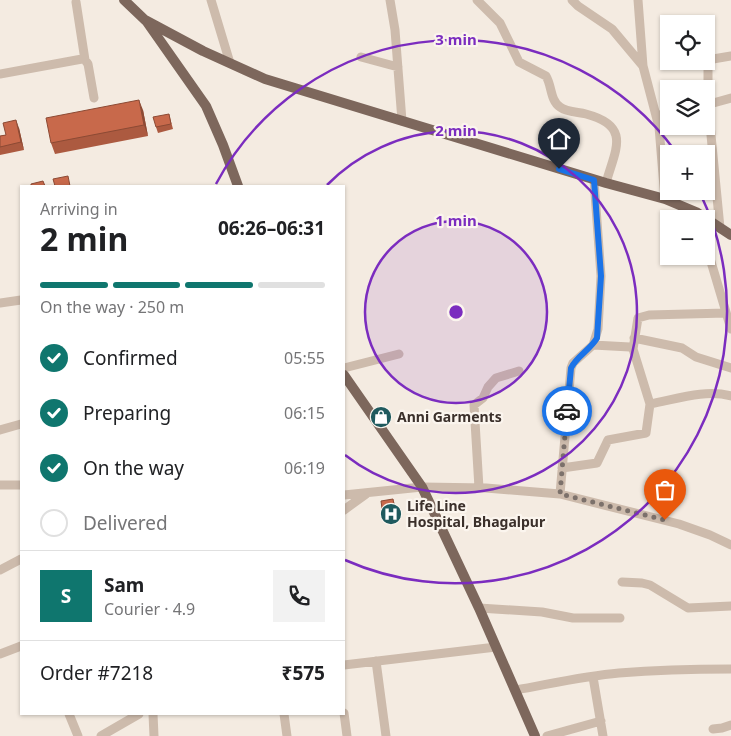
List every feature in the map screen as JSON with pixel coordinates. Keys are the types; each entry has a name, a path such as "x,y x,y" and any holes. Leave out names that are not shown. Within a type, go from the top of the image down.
{"main road":[{"path":"124,0 145,20 206,106 238,185"},
{"path":"145,20 203,51 265,79 594,180 660,198"},
{"path":"666,200 687,210"},
{"path":"715,225 731,235"},
{"path":"345,376 422,487 479,608 535,736"}],"street":[{"path":"211,0 230,63"},
{"path":"390,0 394,19 402,121"},
{"path":"478,0 500,23 519,62 546,76 556,104 563,109 602,119 615,133 617,148 606,183"},
{"path":"572,0 612,29 643,66"},
{"path":"638,0 643,66 661,145"},
{"path":"76,2 94,98"},
{"path":"361,56 398,66"},
{"path":"708,80 708,66 713,59 731,56"},
{"path":"0,74 82,59 86,60"},
{"path":"715,102 731,98"},
{"path":"656,116 660,115"},
{"path":"710,135 720,228"},
{"path":"560,494 571,368 573,363 593,345 597,338 598,329 601,276 594,180"},
{"path":"712,265 731,329"},
{"path":"0,304 20,300"},
{"path":"562,468 597,463 608,440 646,433 650,404 633,349 638,318 649,315 726,313"},
{"path":"634,338 682,348 696,358 731,368"},
{"path":"593,345 630,347 633,349"},
{"path":"345,368 399,354"},
{"path":"479,488 474,405 483,398 488,387 496,378 519,371"},
{"path":"650,404 696,395 718,393 731,396"},
{"path":"0,430 20,424"},
{"path":"0,485 20,485"},
{"path":"345,495 422,487 479,488 560,494 679,524 731,545"},
{"path":"345,509 366,494"},
{"path":"0,570 20,560"},
{"path":"622,582 650,585 688,608 731,606"},
{"path":"479,608 542,612 572,618 620,618"},
{"path":"0,654 20,646"},
{"path":"345,665 496,647"},
{"path":"376,661 386,736"},
{"path":"516,690 618,673 731,669"},
{"path":"593,677 603,736"},
{"path":"69,715 78,736"},
{"path":"101,736 138,715"},
{"path":"153,715 154,736"},
{"path":"284,715 287,736"},
{"path":"344,715 348,736"},
{"path":"547,736 600,721"},
{"path":"713,729 731,725"}],"building":[{"path":"139,100 144,125 51,143 46,118"},
{"path":"169,114 171,124 156,127 153,117"},
{"path":"16,120 21,142 0,147 0,136 6,135 3,123"},
{"path":"68,176 70,185 55,185 53,179"},
{"path":"43,181 45,185 31,185"},
{"path":"393,499 396,515 383,516 381,501"}],"way so far":[{"path":"567,411 560,494 665,520"}],"place":[{"name":"Anni Garments","path":"381,417"},
{"name":"Life Line Hospital, Bhagalpur","path":"391,514"}],"route":[{"path":"559,169 594,180 601,276 601,300 597,338 593,345 573,363 569,375 567,411"}]}
